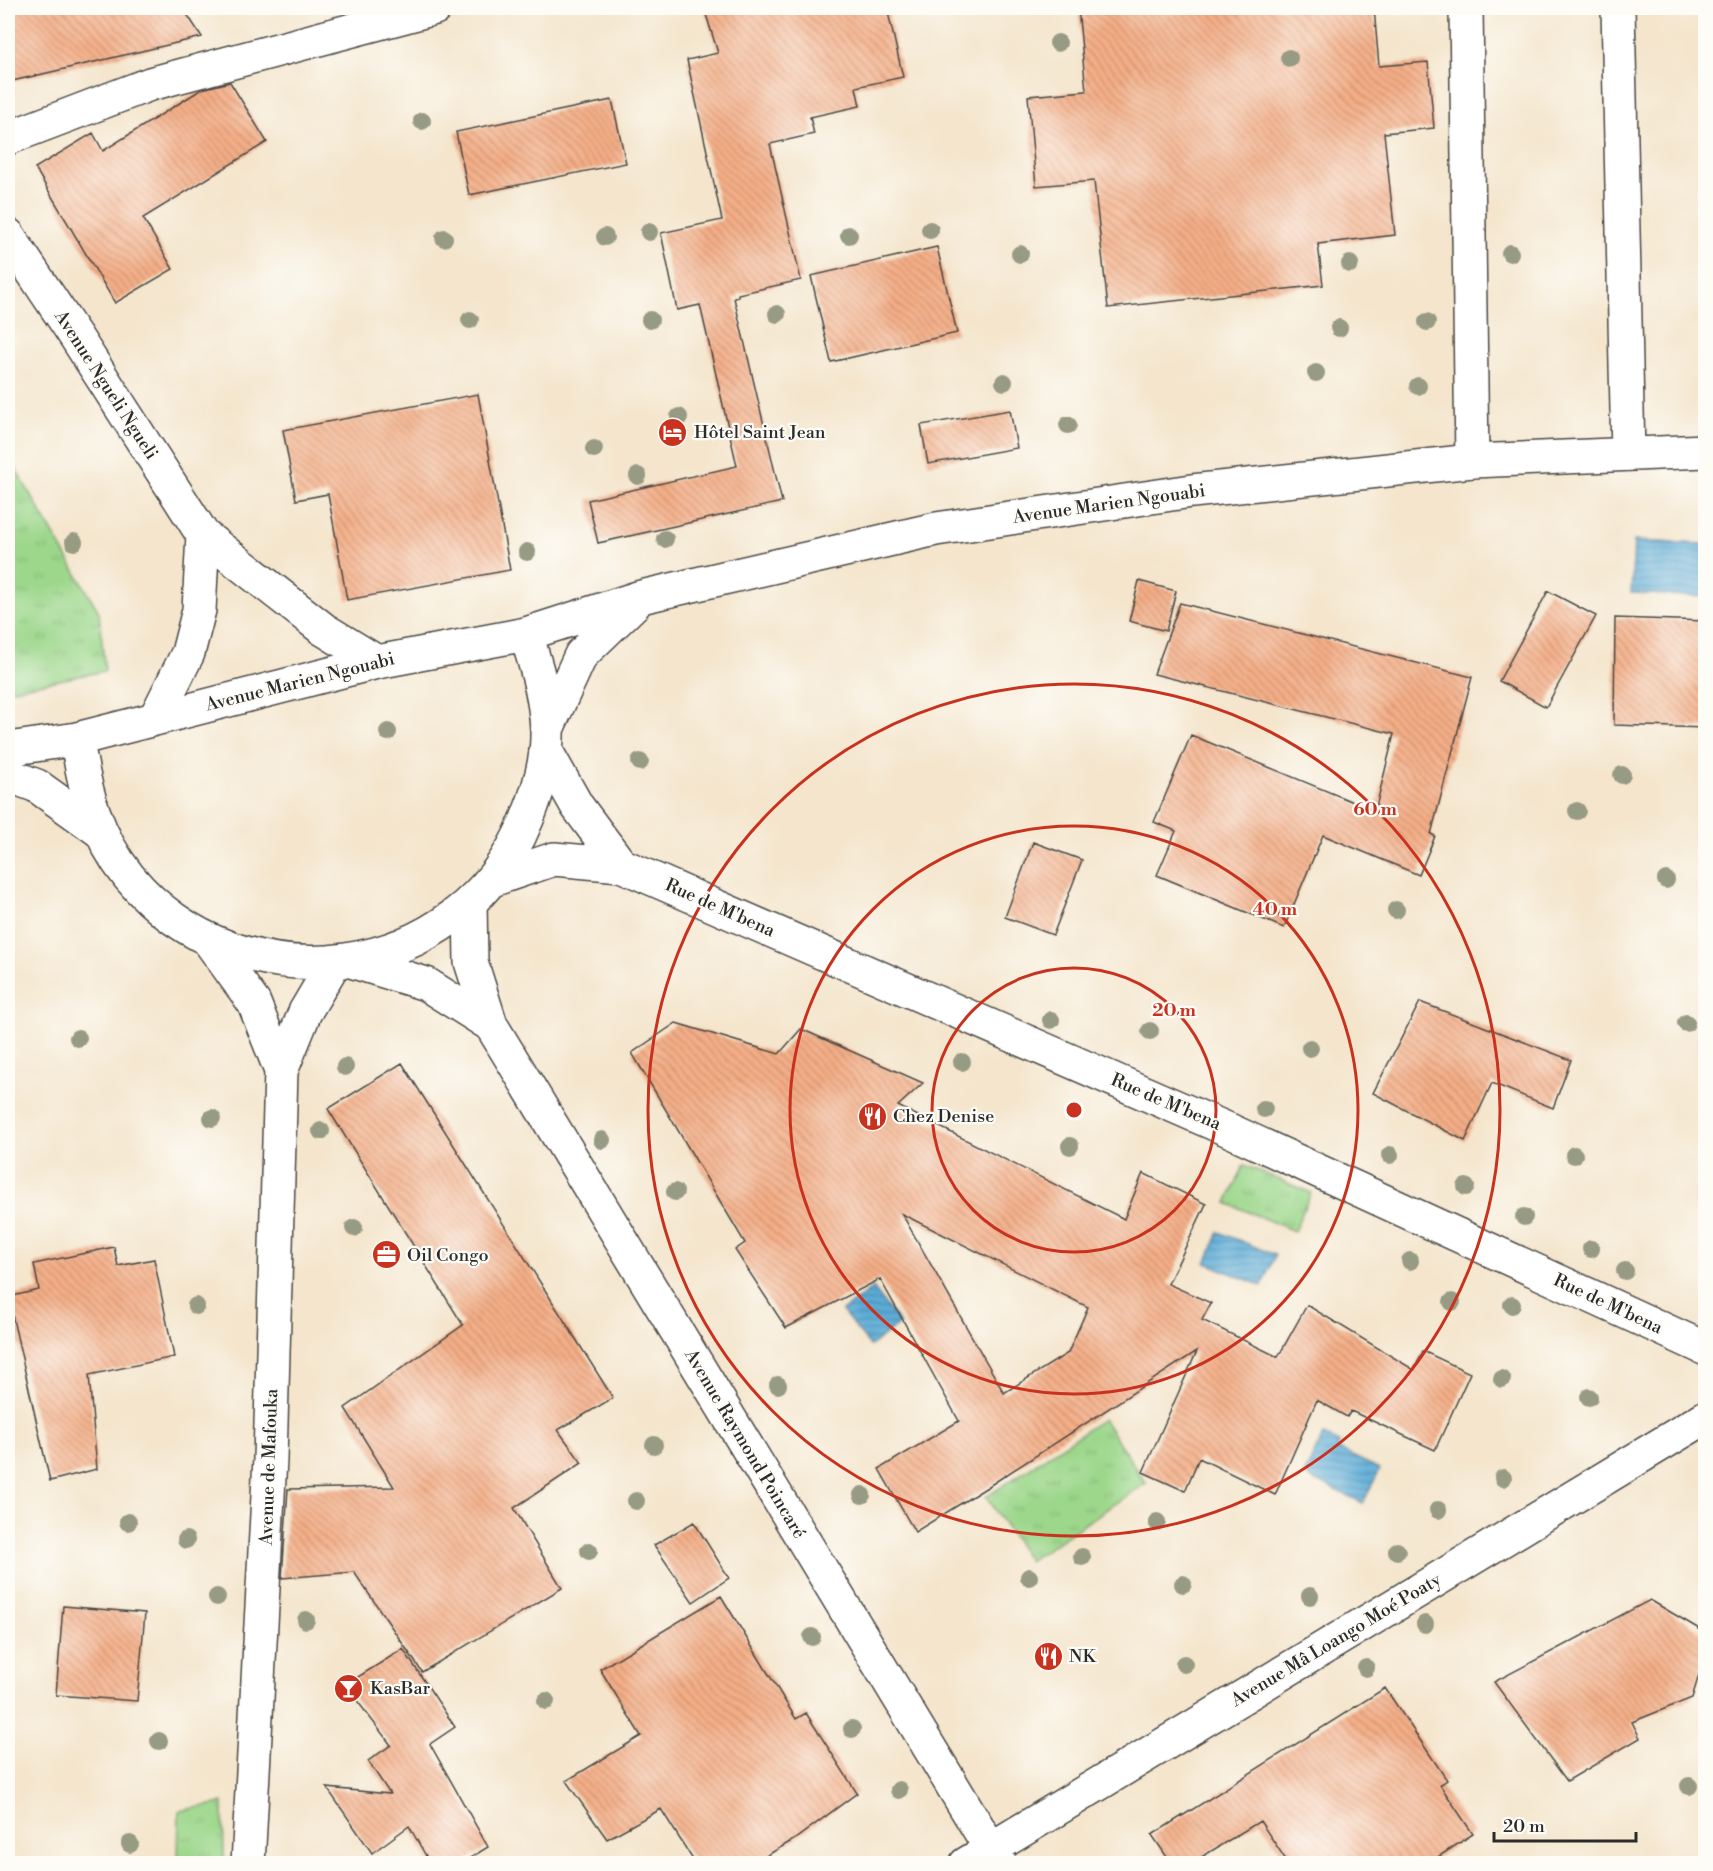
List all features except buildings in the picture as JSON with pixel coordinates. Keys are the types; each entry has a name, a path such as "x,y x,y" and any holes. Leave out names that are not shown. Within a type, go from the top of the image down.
{"street":[{"path":"8,138 150,84 435,8"},
{"path":"1466,8 1472,461"},
{"path":"1618,8 1628,454"},
{"name":"Avenue Ngueli Ngueli","path":"8,235 203,535 323,629 377,662"},
{"name":"Avenue Marien Ngouabi","path":"8,749 77,739 377,662 526,634 641,597 936,529 1192,491 1472,461 1706,451"},
{"path":"156,717 188,653 199,610 203,535"},
{"path":"281,1071 305,1012 343,962 415,940 481,891 519,841 536,797 546,741 581,655 641,597"},
{"path":"526,634 541,682 546,741"},
{"path":"77,739 84,786 100,831 128,876 165,914 210,942 271,961 343,962 426,984 491,1025"},
{"name":"Rue de M'bena","path":"546,741 577,806 621,865"},
{"path":"8,775 37,786 100,831"},
{"name":"Rue de M'bena","path":"481,891 554,859 621,865 1229,1130 1706,1349"},
{"path":"481,891 471,962 491,1025"},
{"path":"210,942 254,1003 281,1071"},
{"name":"Avenue Raymond Poincaré","path":"491,1025 985,1858"},
{"name":"Avenue de Mafouka","path":"248,1863 270,1459 281,1071"},
{"name":"Avenue Mâ Loango Moé Poaty","path":"985,1858 1706,1417"}],"green space":[{"path":"8,456 99,612 105,671 8,690"},
{"path":"1244,1165 1311,1193 1294,1231 1227,1203"},
{"path":"1103,1419 1146,1483 1029,1561 986,1497"},
{"path":"223,1803 224,1863 178,1863 179,1811"}],"water":[{"path":"1634,541 1705,544 1705,597 1631,593"},
{"path":"1219,1232 1275,1255 1262,1286 1206,1263"},
{"path":"873,1288 900,1324 870,1346 842,1311"},
{"path":"1323,1435 1340,1443 1337,1449 1380,1469 1363,1503 1304,1475"}],"place":[{"name":"Hôtel Saint Jean","path":"673,432"},
{"name":"Chez Denise","path":"872,1116"},
{"name":"Oil Congo","path":"386,1255"},
{"name":"NK","path":"1048,1656"},
{"name":"KasBar","path":"349,1688"}]}
